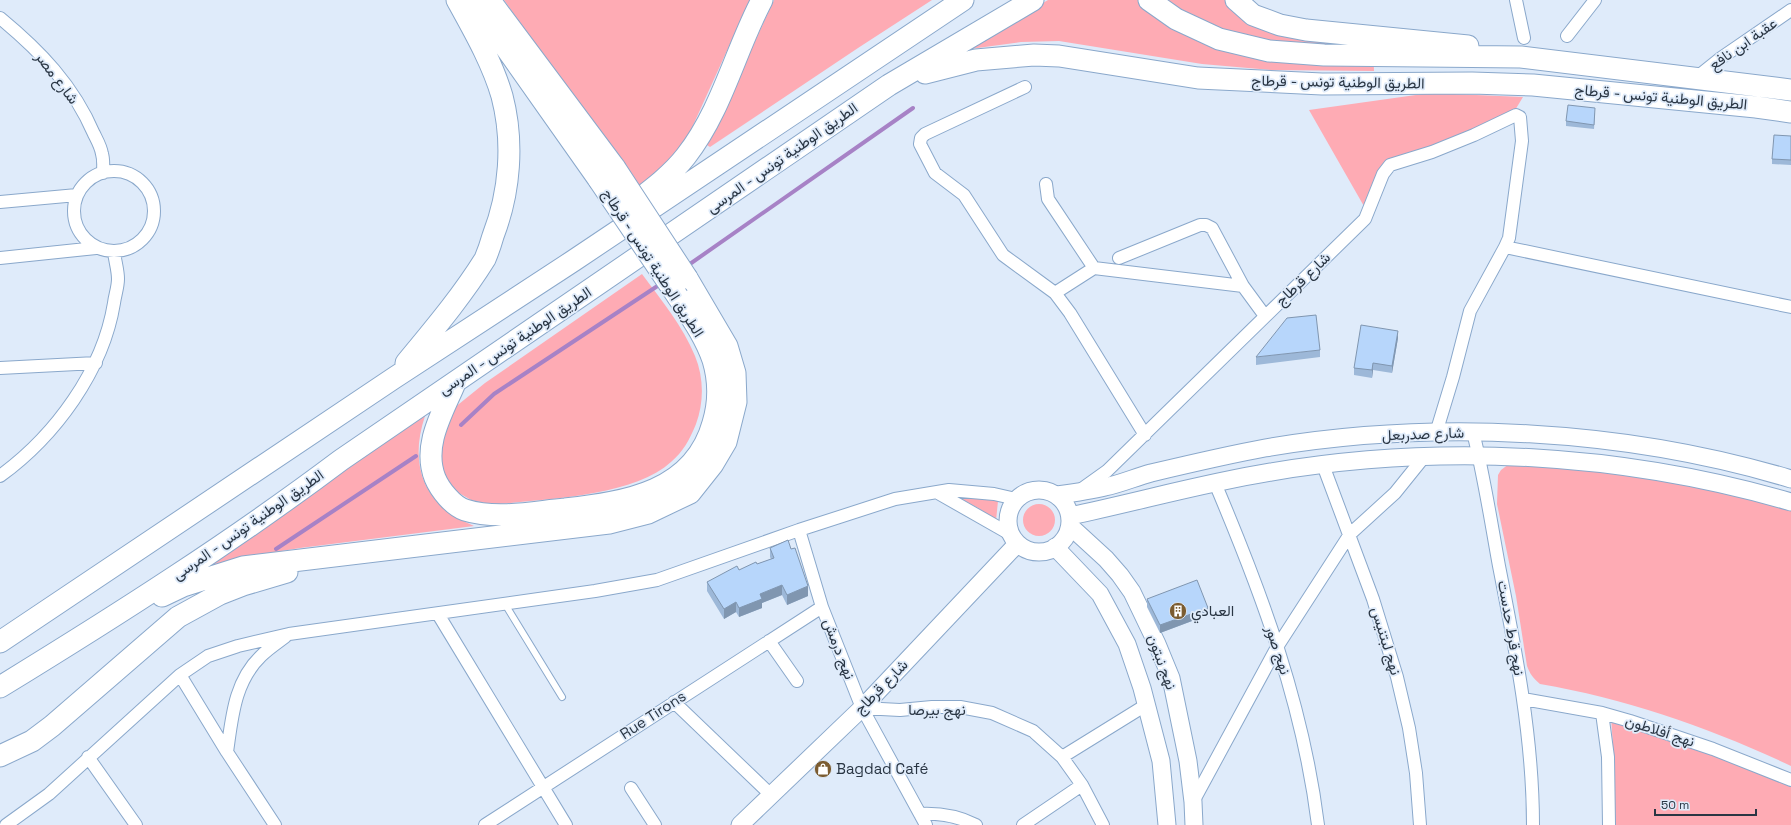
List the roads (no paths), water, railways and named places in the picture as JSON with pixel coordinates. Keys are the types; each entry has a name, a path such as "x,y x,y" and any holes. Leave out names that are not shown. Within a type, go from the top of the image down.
{"highway":[{"path":"394,378 465,289 486,257 501,216 508,186 507,131 502,96 483,46 457,0"},
{"name":"الطريق الوطنية تونس - قرطاج","path":"455,383 435,428 431,456 435,478 448,498 464,510 498,516 606,504 647,493 672,481 694,462 709,436 717,410 717,385 713,361 682,288 607,174 472,0"},
{"path":"489,0 607,174"},
{"path":"573,261 607,223 660,183 686,157 703,132 762,0"},
{"name":"الطريق الوطنية تونس - المرسى","path":"0,642 394,378 573,261 964,0"},
{"name":"الطريق الوطنية تونس - المرسى","path":"0,687 93,630 288,500 341,460 888,85 1033,0"},
{"name":"الطريق الوطنية تونس - قرطاج","path":"1149,0 1176,19 1219,39 1269,51 1332,55 1522,48 1696,78 1791,90"},
{"path":"1236,0 1253,15 1280,25 1306,30 1469,46 1522,48"},
{"name":"الطريق الوطنية تونس - قرطاج","path":"888,85 943,67 976,60 1034,55 1059,56 1198,78 1322,84 1472,83 1533,85 1756,106 1791,112"},
{"path":"93,630 182,586 243,567 609,523 648,513 690,493 713,464 726,442 736,402 735,373 727,346 682,288"},
{"path":"0,756 32,741 178,617 203,602 243,584 268,576 387,550"}],"street":[{"path":"1516,0 1522,48"},
{"path":"1567,36 1595,0"},
{"name":"عقبة ابن نافع","path":"1696,78 1721,58 1791,10"},
{"name":"شارع مصر","path":"0,18 31,44 65,82 89,122 103,155 102,172"},
{"path":"1025,87 925,134 921,138 920,144 935,173 964,195 1003,256 1055,293 1070,313 1145,435"},
{"name":"شارع قرطاج","path":"1077,492 1107,471 1145,435 1365,219 1383,174 1390,165 1432,152 1474,135 1516,115 1520,117 1521,121 1522,141 1509,238 1505,247"},
{"path":"0,258 96,248 114,252 127,250 132,247 147,235 155,212 153,199 147,188 139,179 128,173 115,171 102,172 88,181 77,195 74,207 74,219 76,225 86,241 96,248"},
{"path":"1046,184 1048,199 1094,268"},
{"path":"0,202 77,195"},
{"path":"1119,258 1200,225 1206,225 1212,228 1243,286 1265,316"},
{"path":"1436,433 1453,377 1470,311 1505,247 1791,307"},
{"path":"0,476 35,446 65,412 96,363 110,325 118,280 114,252"},
{"path":"1055,293 1094,268 1243,286"},
{"path":"0,368 96,363"},
{"name":"شارع صدربعل","path":"1056,495 1106,487 1157,472 1265,448 1392,434 1473,432 1538,434 1634,444 1708,458 1791,479"},
{"name":"نهج قرط حدست","path":"1473,432 1523,699 1531,761 1533,825"},
{"path":"1194,802 1278,646 1350,534 1395,493 1424,457"},
{"name":"شارع صدربعل","path":"1070,521 1215,483 1271,472 1393,458 1424,457 1537,457 1629,467 1695,477 1791,502"},
{"name":"نهج لبتنيس","path":"1323,465 1350,534 1395,670 1409,728 1416,773 1420,825"},
{"name":"نهج صور","path":"1215,483 1245,555 1278,646 1296,706 1313,783 1318,825"},
{"path":"6,825 49,794 180,675 208,656 238,646 289,634 438,614 657,580 799,530 895,499 949,490 994,494 1016,499"},
{"path":"938,493 1014,539 1026,549 1036,552 1055,548 1065,538 1070,521 1065,504 1056,495 1046,490 1035,490 1025,493 1016,499 1009,510 1007,522 1014,539"},
{"name":"نهج نبتون","path":"1070,521 1120,575 1132,592 1157,644 1171,678 1188,761 1194,802 1194,825"},
{"name":"نهج درمش","path":"799,530 822,606 862,708 923,822"},
{"name":"شارع قرطاج","path":"740,825 862,708 1014,539"},
{"name":"نهج نبتون","path":"1055,548 1091,584 1111,612 1127,644 1146,704 1161,761 1167,825"},
{"name":"Rue Tirons","path":"485,825 542,786 822,606"},
{"path":"438,614 566,825"},
{"path":"227,752 233,710 240,686 260,657 289,634"},
{"path":"769,641 797,681"},
{"path":"180,675 227,752 275,825"},
{"name":"نهج أفلاطون","path":"1523,699 1602,713 1667,732 1791,780"},
{"path":"674,702 771,795"},
{"path":"1062,757 1146,704"},
{"name":"نهج بيرصا","path":"862,708 900,710 932,707 960,707 992,713 1033,731 1062,757 1082,785 1103,825"},
{"path":"1602,713 1608,757 1609,825"},
{"path":"88,757 136,825"},
{"path":"1023,825 1082,785"},
{"path":"631,788 655,825"},
{"path":"923,822 934,813 961,818 976,825"}],"lane":[{"path":"504,604 562,697"}],"waterway":[{"path":"687,266 913,108"},
{"path":"461,425 494,394 662,283"},
{"path":"276,549 416,456"}],"place":[{"name":"العبادي","path":"1178,611"},
{"name":"Bagdad Café","path":"823,769"}]}
